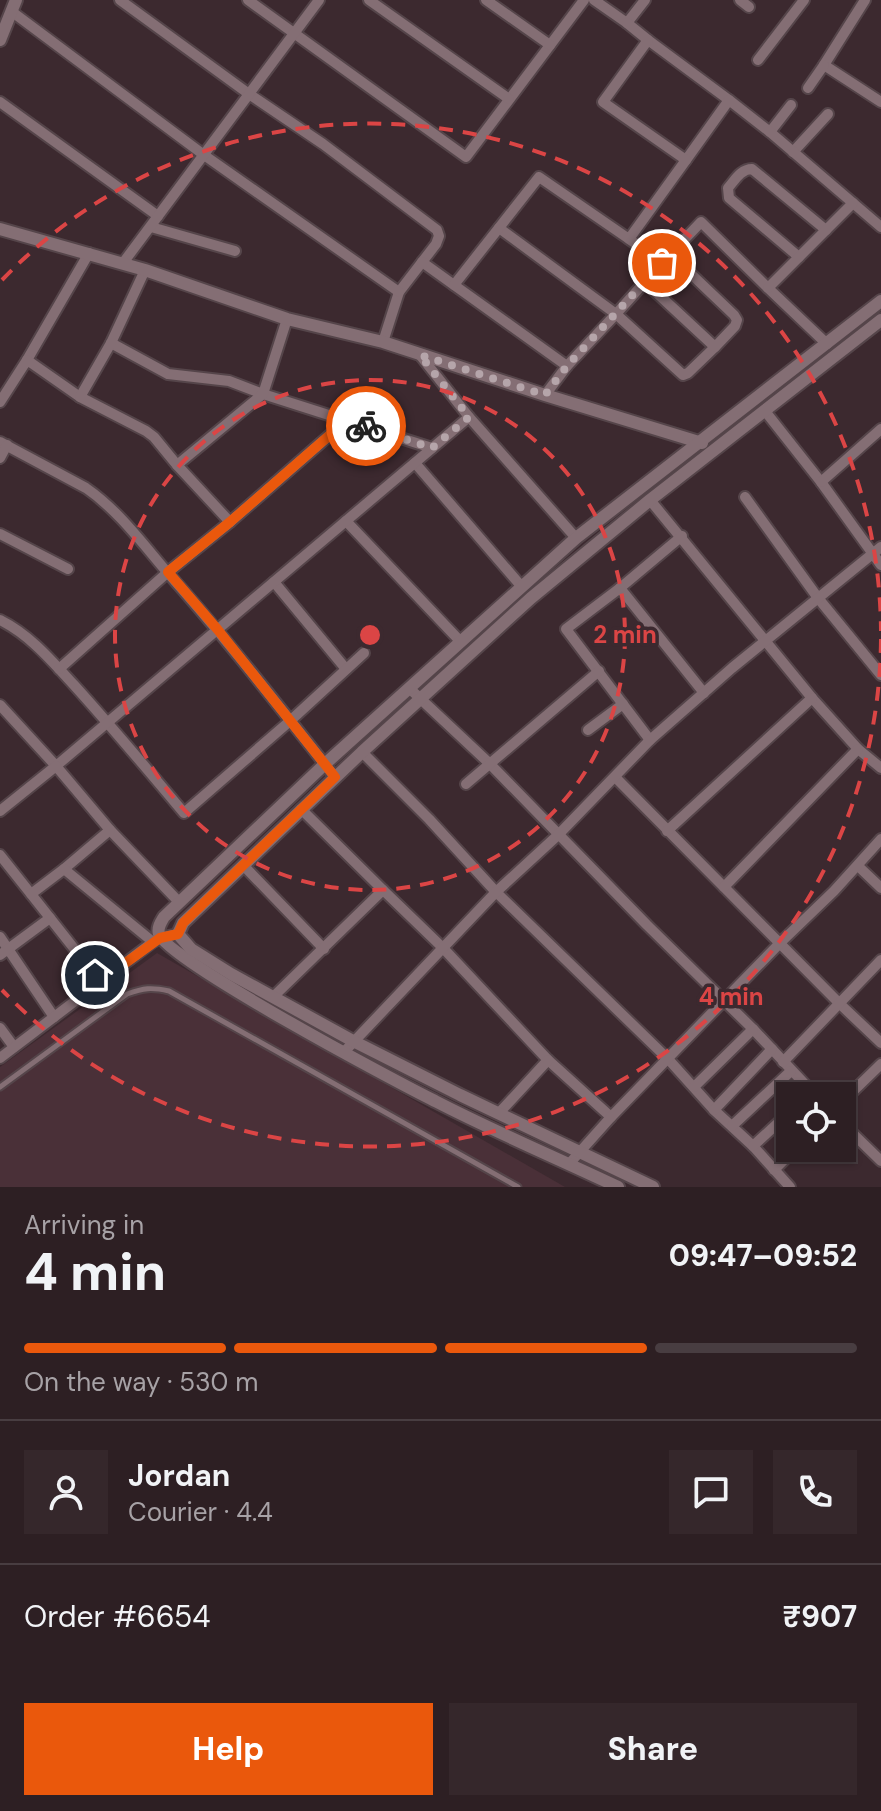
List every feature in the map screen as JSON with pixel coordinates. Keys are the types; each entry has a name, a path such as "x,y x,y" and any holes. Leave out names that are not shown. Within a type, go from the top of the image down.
{"street":[{"path":"120,0 323,144 437,230 439,236 436,244 399,292 383,342"},
{"path":"248,0 466,157 584,0"},
{"path":"123,263 319,0"},
{"path":"369,0 509,99"},
{"path":"486,0 550,45"},
{"path":"594,0 770,132 881,227"},
{"path":"627,23 645,0"},
{"path":"758,60 804,0"},
{"path":"808,88 865,0"},
{"path":"0,40 14,6 204,155 399,292"},
{"path":"648,40 603,102 686,160"},
{"path":"824,65 881,102"},
{"path":"629,239 729,100"},
{"path":"0,102 158,216"},
{"path":"770,132 791,105"},
{"path":"793,152 828,114"},
{"path":"799,257 729,198 728,188 742,172 752,169 826,230"},
{"path":"454,285 539,177 629,239 666,258 734,315 737,320 735,326 683,375 616,314 499,228"},
{"path":"768,288 853,203"},
{"path":"545,395 567,366 701,222 827,344"},
{"path":"151,227 235,251"},
{"path":"0,229 123,263 287,319 383,342 717,447"},
{"path":"0,402 89,253"},
{"path":"422,262 567,366"},
{"path":"80,397 111,343 145,270"},
{"path":"645,282 715,347"},
{"path":"157,940 164,917 179,902 325,764 576,538 881,301"},
{"path":"177,465 263,394 287,319"},
{"path":"0,1058 157,940 178,934 183,923 301,809 531,598 650,500 881,320"},
{"path":"111,343 168,374 229,381 432,448"},
{"path":"420,355 469,417 576,538"},
{"path":"27,360 80,397 154,437 230,522"},
{"path":"765,411 877,551 881,565"},
{"path":"0,811 469,417"},
{"path":"59,669 347,420"},
{"path":"821,482 881,429"},
{"path":"0,458 4,444 98,497 218,630 335,777"},
{"path":"415,463 522,587"},
{"path":"745,497 818,598 881,675"},
{"path":"650,500 812,698 858,749 881,768"},
{"path":"346,521 460,641"},
{"path":"0,534 68,569"},
{"path":"650,740 566,629 682,536"},
{"path":"344,1052 496,892 558,835 650,740 877,551"},
{"path":"274,582 346,669"},
{"path":"620,588 704,693"},
{"path":"0,620 26,634 108,722 184,813 364,653"},
{"path":"466,784 599,671"},
{"path":"409,688 490,764 753,1029 800,1082"},
{"path":"667,831 812,698"},
{"path":"588,730 623,704"},
{"path":"0,705 110,830 179,902"},
{"path":"724,887 858,749"},
{"path":"362,752 496,892 669,1060 790,1187"},
{"path":"615,777 881,1043"},
{"path":"301,809 443,948 548,1060 611,1117"},
{"path":"31,894 110,830"},
{"path":"569,1164 881,839"},
{"path":"0,855 102,980"},
{"path":"244,866 324,949"},
{"path":"858,866 881,888"},
{"path":"64,869 157,940 221,982 435,1101 618,1187"},
{"path":"273,997 383,890"},
{"path":"4,952 50,918"},
{"path":"178,934 191,949 353,1041 653,1187"},
{"path":"0,937 4,952 54,1017"},
{"path":"732,1126 881,960"},
{"path":"0,1028 14,1047"},
{"path":"694,1087 753,1029"},
{"path":"714,1110 772,1049"},
{"path":"499,1113 548,1060"},
{"path":"856,1088 881,1064"},
{"path":"753,1146 776,1125"},
{"path":"856,1137 881,1161"},
{"path":"774,1170 782,1162"}],"lane":[{"path":"0,1087 127,994 156,988 169,991 518,1187"}],"shaded area":[{"path":"157,953 565,1187 0,1187 0,1067"}],"way so far":[{"path":"366,426 432,448 469,417 420,355 545,395 567,366 662,263"}],"route":[{"path":"95,975 102,980 160,938 178,934 183,923 335,777 168,572 347,420 366,426"}]}
